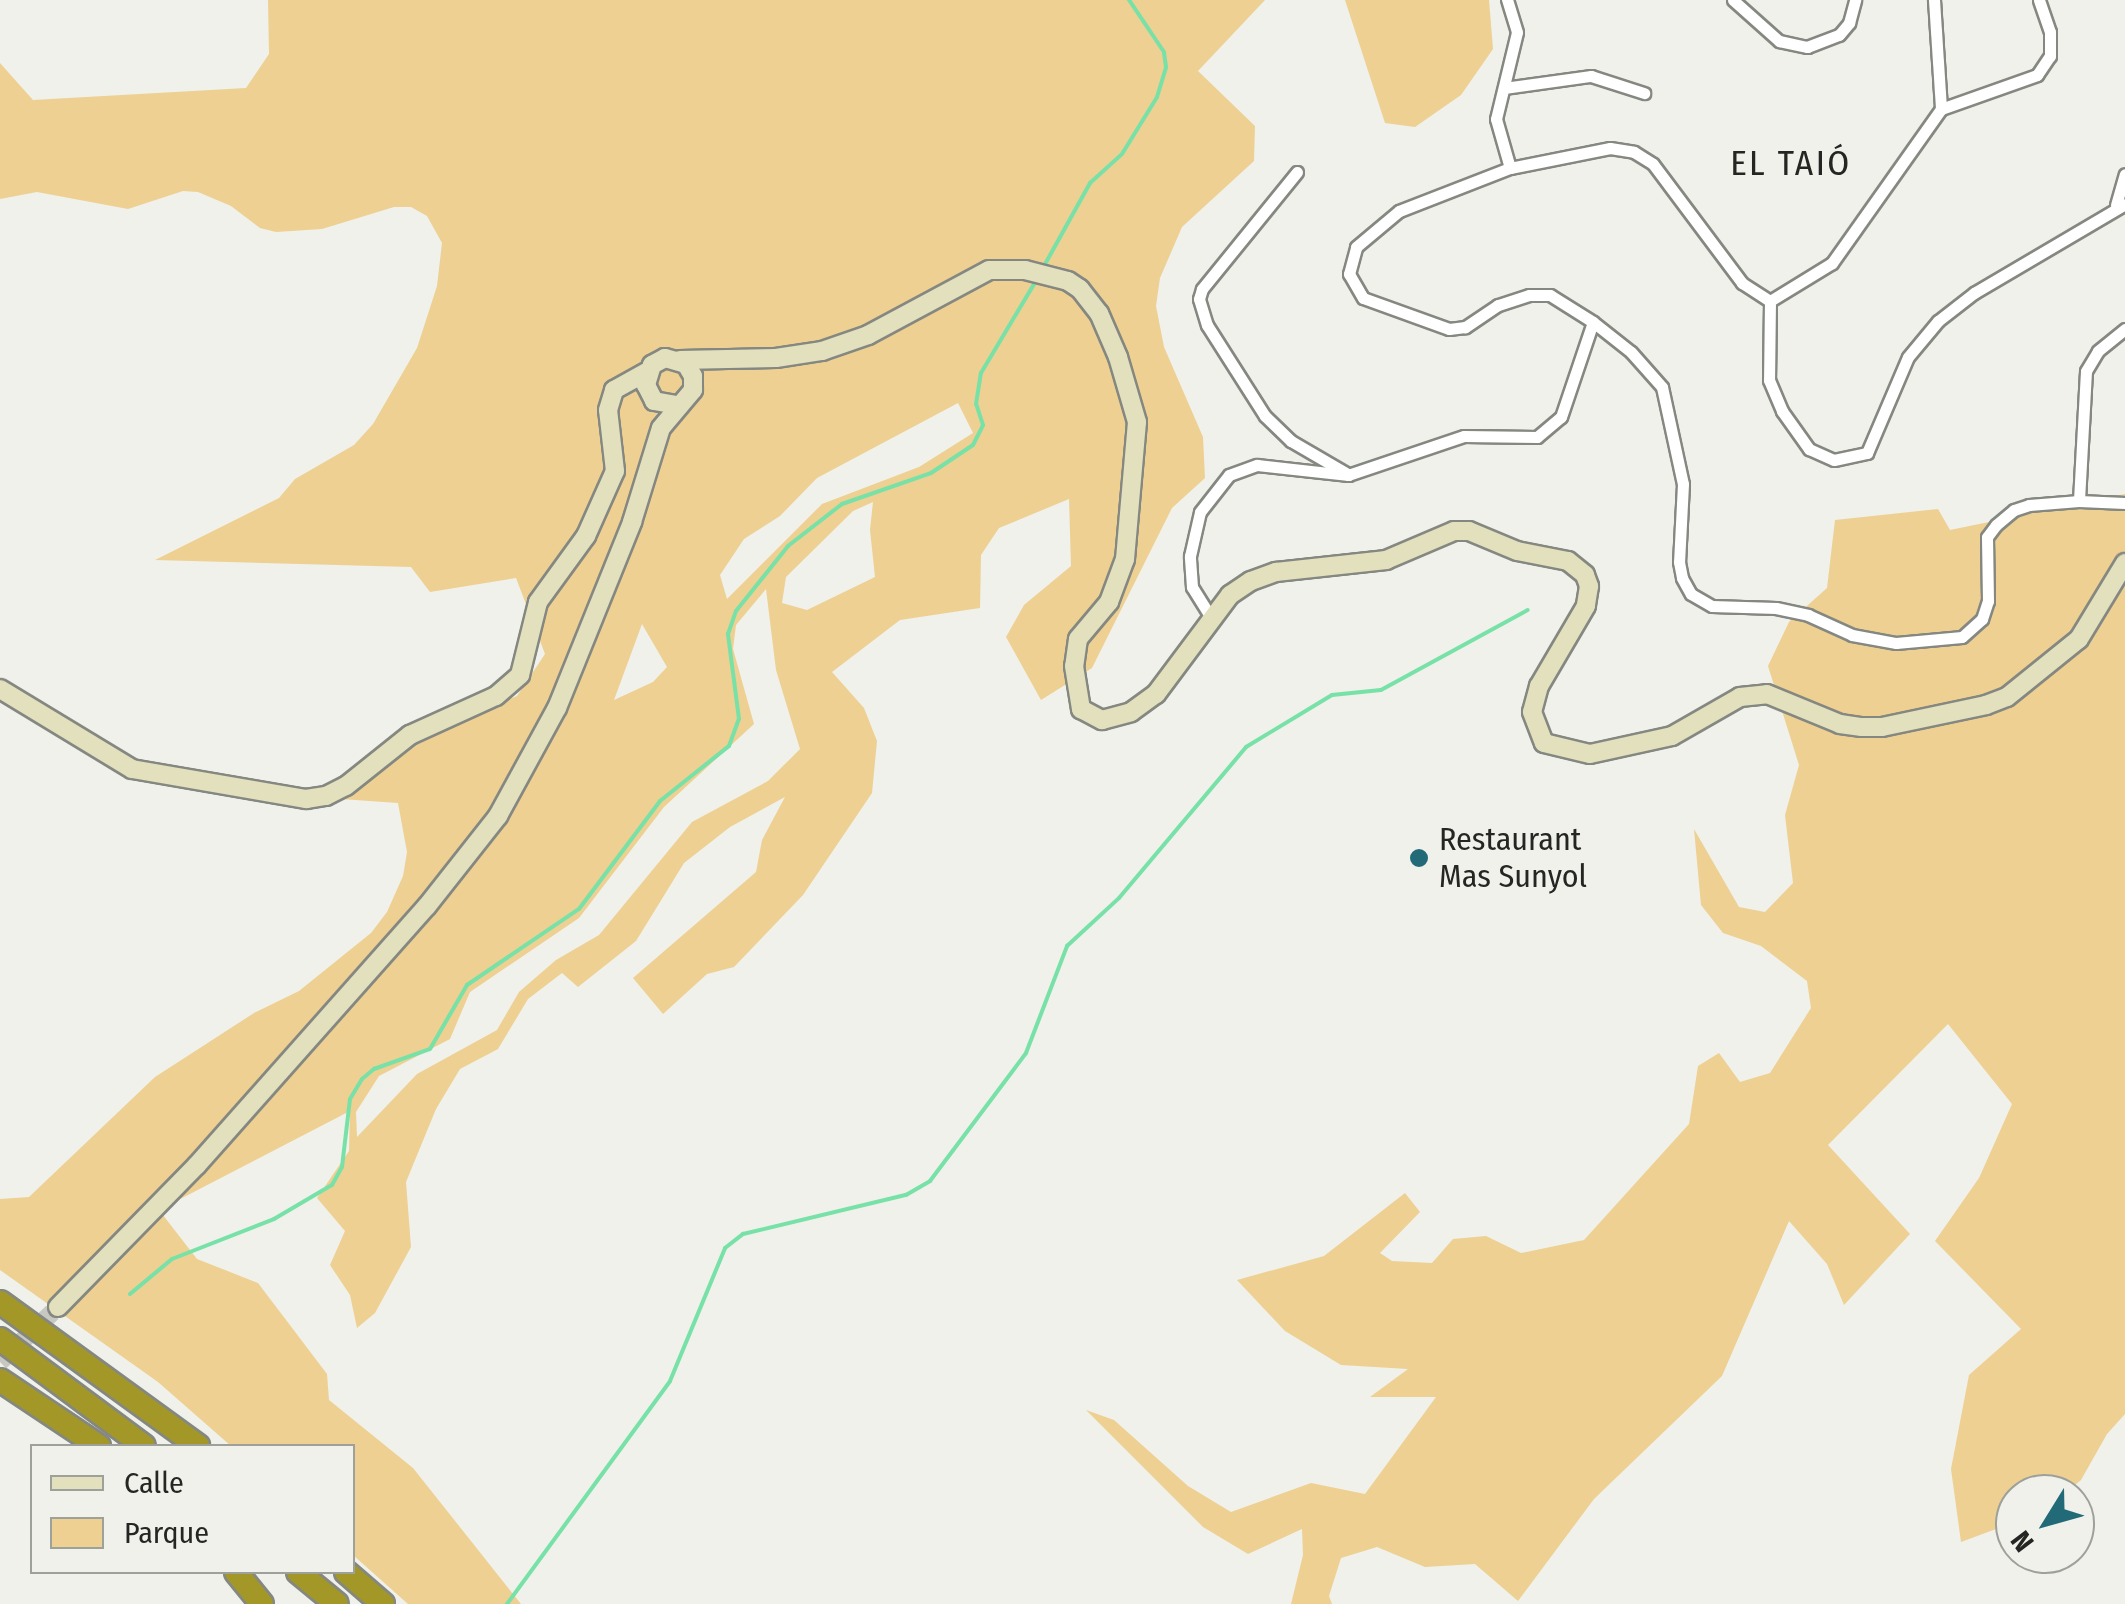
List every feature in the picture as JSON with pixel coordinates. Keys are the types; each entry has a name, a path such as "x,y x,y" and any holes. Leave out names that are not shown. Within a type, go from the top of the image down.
{"highway":[{"path":"0,1302 195,1444"},
{"path":"0,1339 141,1444"},
{"path":"0,1380 96,1444"},
{"path":"0,1394 75,1444"},
{"path":"220,1574 244,1604"},
{"path":"238,1574 262,1604"},
{"path":"300,1574 337,1604"},
{"path":"348,1574 383,1604"}],"street":[{"path":"1507,0 1517,32 1496,119 1510,168"},
{"path":"1733,0 1779,41 1807,47 1839,35 1849,23 1855,0"},
{"path":"1934,0 1941,108"},
{"path":"1770,301 1832,263 1941,108 2038,75 2050,56 2050,32 2039,0"},
{"path":"1504,88 1591,76 1644,93"},
{"path":"1770,301 1742,283 1653,164 1634,152 1610,148 1510,168 1415,202 1386,220 1356,247 1349,274 1363,298 1449,329 1465,327 1498,305 1530,294 1550,295 1631,352 1662,387 1682,472 1682,578 1691,594 1712,606 1776,608 1808,616 1852,635 1896,643 1962,637 1982,620 1989,582 1987,538 1996,524 2014,510 2029,505 2125,502"},
{"path":"1297,172 1202,289 1199,300 1207,325 1265,416 1292,441 1348,475"},
{"path":"1770,301 1770,380 1782,411 1809,449 1834,460 1860,458 1873,445 1908,357 1938,321 2120,204 2125,174"},
{"path":"0,689 99,753 132,769 306,799 326,796 346,786 410,735 496,696 520,675 538,602 586,536 615,472 608,410 612,396 623,382 665,358 795,356 850,343 989,270 1026,270 1066,281 1090,298 1134,403 1138,444 1118,584 1078,640 1074,687 1081,710 1102,720 1131,712 1156,694 1230,595 1276,572 1386,560 1454,530 1468,531 1517,551 1568,560 1585,575 1589,586 1586,606 1539,686 1532,712 1537,734 1544,743 1590,754 1672,736 1740,697 1767,694 1840,724 1862,727 1882,727 1986,705 2006,697 2079,639 2125,563"},
{"path":"1212,619 1192,587 1190,556 1200,512 1229,474 1256,465 1348,475 1464,436 1537,437 1561,417 1593,322"},
{"path":"2079,501 2086,371 2098,351 2125,330"},
{"path":"694,383 733,356"},
{"path":"58,1307 221,1138 427,906 498,816 557,708 632,522 656,438 677,405 689,397 694,383 690,369 680,360"},
{"path":"648,371 656,438"},
{"path":"612,396 627,389 677,405"}],"green space":[{"path":"268,0 1265,0 1198,71 1255,126 1254,161 1182,227 1160,278 1156,306 1164,347 1203,437 1205,478 1172,508 1092,668 1041,700 1006,637 1024,605 1071,566 1069,499 999,528 981,555 980,608 900,620 832,672 864,708 877,741 872,793 803,895 734,967 707,974 663,1014 633,978 756,872 762,840 785,797 730,827 684,863 636,941 578,987 562,973 528,999 498,1049 460,1069 436,1109 406,1182 411,1247 375,1313 357,1328 350,1295 330,1265 345,1231 317,1198 349,1151 350,1111 159,1210 197,1259 258,1283 327,1374 329,1400 413,1468 521,1604 408,1604 355,1557 355,1444 229,1444 158,1382 0,1270 0,1199 29,1197 155,1077 254,1013 299,991 371,933 387,912 403,876 407,852 398,803 341,799 418,738 517,696 545,654 516,578 430,592 411,567 155,560 279,498 295,479 354,445 373,424 417,348 437,286 442,243 427,216 411,207 394,207 322,229 276,232 260,228 231,206 198,192 183,191 128,209 37,192 0,199 0,63 33,100 246,88 269,54","holes":["958,403 973,433 919,467 822,504 727,599 720,575 744,539 780,516 817,478","873,502 870,530 875,577 807,610 782,603 786,577 853,511","766,589 776,670 800,749 768,781 692,822 599,935 556,960 519,992 497,1030 417,1074 357,1137 356,1112 379,1076 450,1039 470,992 579,918 664,807 754,724 733,649 736,625","642,624 667,667 653,682 614,700"]},
{"path":"1345,0 1489,0 1493,49 1461,95 1415,127 1385,123"},
{"path":"2125,494 2125,1414 2107,1434 2084,1474 1995,1474 1995,1529 1961,1542 1951,1469 1969,1375 2021,1329 1935,1241 1979,1178 2012,1104 1948,1024 1828,1145 1910,1234 1844,1305 1827,1264 1789,1221 1722,1376 1594,1499 1518,1601 1475,1564 1425,1567 1377,1547 1341,1558 1329,1596 1332,1604 1291,1604 1303,1555 1302,1529 1248,1554 1203,1527 1086,1410 1114,1420 1188,1486 1231,1512 1311,1483 1365,1494 1436,1397 1370,1397 1408,1369 1341,1365 1285,1331 1237,1280 1324,1256 1405,1193 1420,1212 1380,1253 1392,1261 1432,1263 1453,1239 1486,1236 1521,1253 1584,1240 1689,1124 1698,1066 1719,1053 1740,1082 1770,1073 1811,1008 1807,981 1761,946 1723,933 1701,905 1694,829 1739,907 1765,912 1793,883 1785,815 1799,765 1768,666 1789,622 1827,588 1835,520 1938,509 1950,530"}],"waterway":[{"path":"1044,266 1090,183 1122,154 1157,97 1166,67 1164,52 1129,0"},
{"path":"130,1294 172,1259 274,1219 332,1185 342,1167 350,1099 362,1079 374,1069 430,1049 467,985 579,909 660,801 729,746 739,719 728,634 736,611 788,546 842,504 931,473 973,445 983,425 976,404 981,373 1037,279"},
{"path":"507,1604 670,1381 725,1248 743,1234 906,1195 930,1181 1026,1053 1067,946 1119,898 1246,747 1332,695 1381,690 1528,610"}],"tunnel":[{"path":"0,1362 58,1307"}],"place":[{"name":"Restaurant Mas Sunyol","path":"1419,858"}],"district":[{"name":"EL TAIÓ","path":"1791,163"}]}
